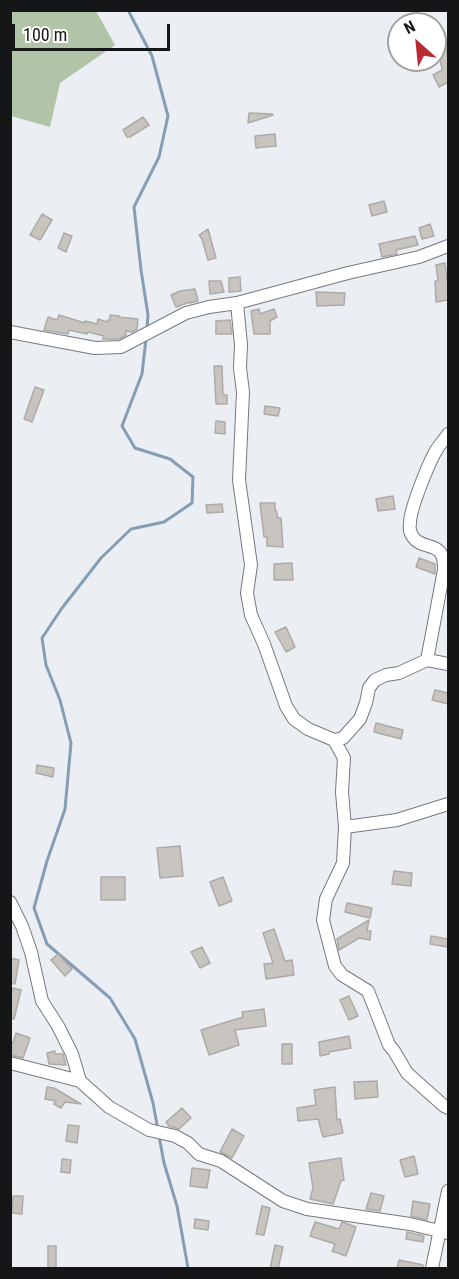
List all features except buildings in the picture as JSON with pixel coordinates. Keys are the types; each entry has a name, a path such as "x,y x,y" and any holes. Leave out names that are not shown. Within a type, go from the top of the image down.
{"street":[{"path":"10,332 95,348 122,348 186,313 237,303 348,273 419,257 448,246"},
{"path":"237,303 243,392 238,480 251,565 247,593 251,615 286,706 294,719 308,729 333,740 344,758 343,863 326,899 323,921 335,966 342,975 368,991 389,1045 407,1073 448,1108"},
{"path":"427,660 444,560 440,553 431,546 416,541 410,534 409,524 436,450 448,435"},
{"path":"333,740 343,738 360,719 369,688 375,680 399,673 427,660 448,664"},
{"path":"345,826 397,820 448,804"},
{"path":"10,902 31,952 42,1001 72,1054 80,1081"},
{"path":"10,1063 80,1081 109,1107 149,1130 175,1136 189,1143 200,1154 221,1161 283,1201 307,1209 410,1224 444,1232"},
{"path":"432,1269 444,1232 448,1191"}],"green space":[{"path":"10,11 96,11 115,45 60,83 50,127 11,116"}],"waterway":[{"path":"128,10 152,56 168,116 159,157 134,207 148,315 147,329"},
{"path":"146,339 142,374 122,426 135,448 170,459 193,477 192,503 164,522 131,529 101,558 42,638 46,665 60,700 71,743 65,809 34,908 47,944 110,998 135,1039 158,1130"},
{"path":"159,1136 164,1163 177,1206 188,1268"}]}
